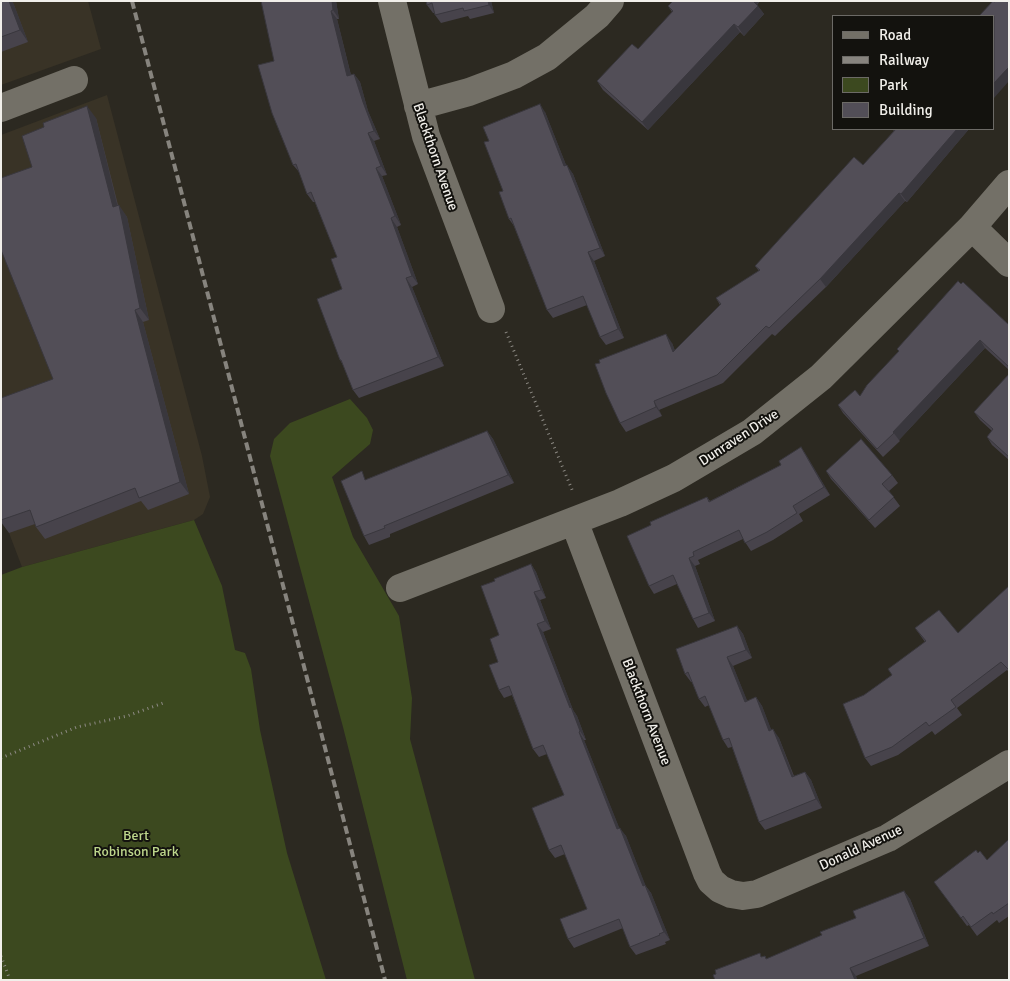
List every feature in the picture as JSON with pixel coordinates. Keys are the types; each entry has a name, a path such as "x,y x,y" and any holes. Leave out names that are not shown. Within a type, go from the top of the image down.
{"street":[{"name":"Blackthorn Avenue","path":"392,1 418,106 437,169 491,309"},
{"path":"418,106 469,92 514,75 547,57 597,16 610,1"},
{"path":"1,108 74,80"},
{"name":"Dunraven Drive","path":"400,588 575,509 620,503 674,478 752,432 821,377 972,227 1009,184"},
{"path":"972,227 1009,263"},
{"name":"Blackthorn Avenue","path":"575,509 707,873 711,881 720,889 731,894"},
{"name":"Donald Avenue","path":"731,894 743,896 757,894 888,838 1009,764"}],"path":[{"path":"506,332 575,509"},
{"path":"1,758 77,727 126,716 166,702"},
{"path":"1,956 10,980"}],"shaded area":[{"path":"1,1 88,1 101,49 1,85"},
{"path":"107,95 202,456 210,497 203,514 194,520 22,567 1,512 1,135"}],"green space":[{"path":"350,399 367,418 373,430 370,444 332,477 353,537 399,616 412,698 410,739 475,980 407,980 343,727 270,456 274,439 290,423"},
{"name":"Bert Robinson Park","path":"194,520 222,586 235,650 245,653 251,669 260,730 287,853 326,980 1,980 1,575 22,567"}],"building":[{"path":"1,1 9,1 20,30 1,37"},
{"path":"261,1 332,1 333,10 331,11 347,76 354,74 374,131 368,133 381,166 376,168 395,216 391,218 412,276 406,278 438,357 353,390 317,299 342,289 331,259 337,257 311,192 307,194 296,164 293,165 272,113 258,65 274,61"},
{"path":"426,1 488,1 489,5 464,11 463,8 435,15 432,3 427,5"},
{"path":"673,1 753,1 758,6 738,27 734,24 642,122 597,81 632,44 638,49 673,11 668,6"},
{"path":"993,1 1009,1 1009,67 995,82 995,15 980,15"},
{"path":"540,104 564,166 567,165 600,248 588,252 618,329 600,337 583,296 547,310 511,218 509,219 499,192 503,191 484,142 489,141 483,127"},
{"path":"87,106 113,207 119,205 140,308 135,310 180,482 139,498 135,488 36,527 30,510 1,520 1,398 53,379 1,250 1,178 32,167 22,136 44,127 43,123"},
{"path":"895,130 956,130 901,194 899,193 820,279 769,328 766,326 717,375 654,401 656,407 620,423 595,364 600,363 599,360 666,334 673,352 721,304 716,298 760,270 755,266 854,157 863,165"},
{"path":"958,281 961,284 963,282 1009,325 1009,367 980,340 877,449 838,405 855,390 860,396 867,385 899,351 897,349"},
{"path":"1009,374 1009,457 987,437 993,429 974,412"},
{"path":"487,431 508,475 364,536 341,481 362,471 365,480"},
{"path":"861,439 892,475 882,484 894,497 869,520 826,471"},
{"path":"801,447 824,487 793,506 797,513 767,532 745,543 739,530 693,552 694,556 689,558 709,613 693,619 673,575 649,586 627,536 651,525 650,522 707,497 709,502 781,465 779,461"},
{"path":"531,564 541,590 534,592 545,621 537,624 617,829 620,828 664,932 630,947 619,919 568,939 560,919 587,909 561,845 549,850 532,808 564,795 543,745 533,749 509,686 499,690 489,665 498,662 490,639 499,635 481,586"},
{"path":"1009,586 1009,670 1001,662 951,700 956,707 929,726 926,722 892,747 865,758 843,704 864,695 892,675 888,669 926,641 915,628 939,610 958,633"},
{"path":"737,626 746,650 727,657 745,702 756,697 769,731 773,729 792,777 805,772 816,799 759,822 729,738 723,740 705,696 699,699 688,672 685,674 676,649"},
{"path":"1009,839 1009,903 971,927 963,916 961,918 934,882 976,850 978,853 980,851 987,860"},
{"path":"904,891 924,938 850,968 855,980 715,980 713,975 716,974 715,970 760,953 761,957 765,956 766,959 822,935 820,932 856,918 853,911"}],"railway":[{"path":"132,1 385,980"}]}
